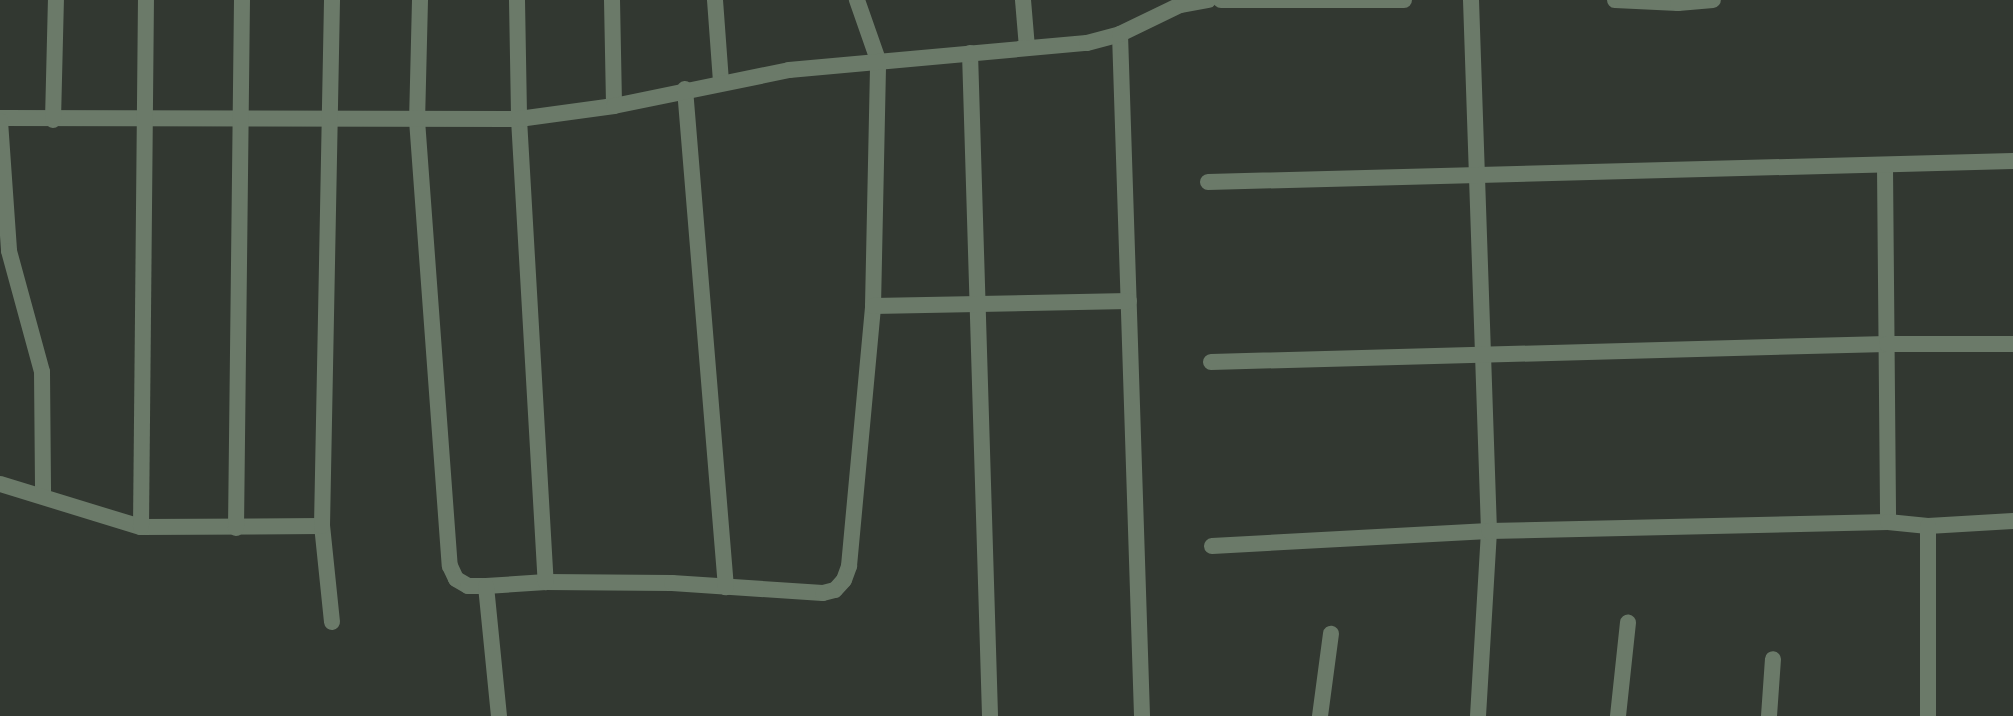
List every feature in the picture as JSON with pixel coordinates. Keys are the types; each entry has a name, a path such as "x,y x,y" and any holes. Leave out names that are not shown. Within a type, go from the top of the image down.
{"street":[{"path":"53,120 56,0"},
{"path":"141,527 146,0"},
{"path":"236,528 242,0"},
{"path":"332,0 322,526 332,622"},
{"path":"420,0 417,120 450,566 456,579 468,586 546,582 823,593 835,590 844,580 849,566 873,306 878,60 857,0"},
{"path":"517,0 519,119 546,582"},
{"path":"612,0 614,106"},
{"path":"715,0 721,81"},
{"path":"1023,0 1027,48"},
{"path":"43,496 42,372 9,251 0,120 519,119 614,106 721,81 878,60 1087,43 1120,34 1180,3 1209,0"},
{"path":"1221,0 1404,0"},
{"path":"1471,0 1489,531 1478,716"},
{"path":"1615,0 1678,3 1713,0"},
{"path":"1120,34 1142,716"},
{"path":"970,53 980,303 990,716"},
{"path":"685,89 726,587"},
{"path":"1208,182 1885,167 2013,161"},
{"path":"1885,167 1888,522"},
{"path":"873,306 1129,301"},
{"path":"1211,362 1484,353 2013,344"},
{"path":"0,484 141,527 322,526"},
{"path":"1212,546 1489,531 1888,522 1928,526 2013,521"},
{"path":"1928,526 1928,716"},
{"path":"486,586 499,716"},
{"path":"1618,716 1628,623"},
{"path":"1320,716 1331,634"},
{"path":"1769,716 1773,659"}]}
